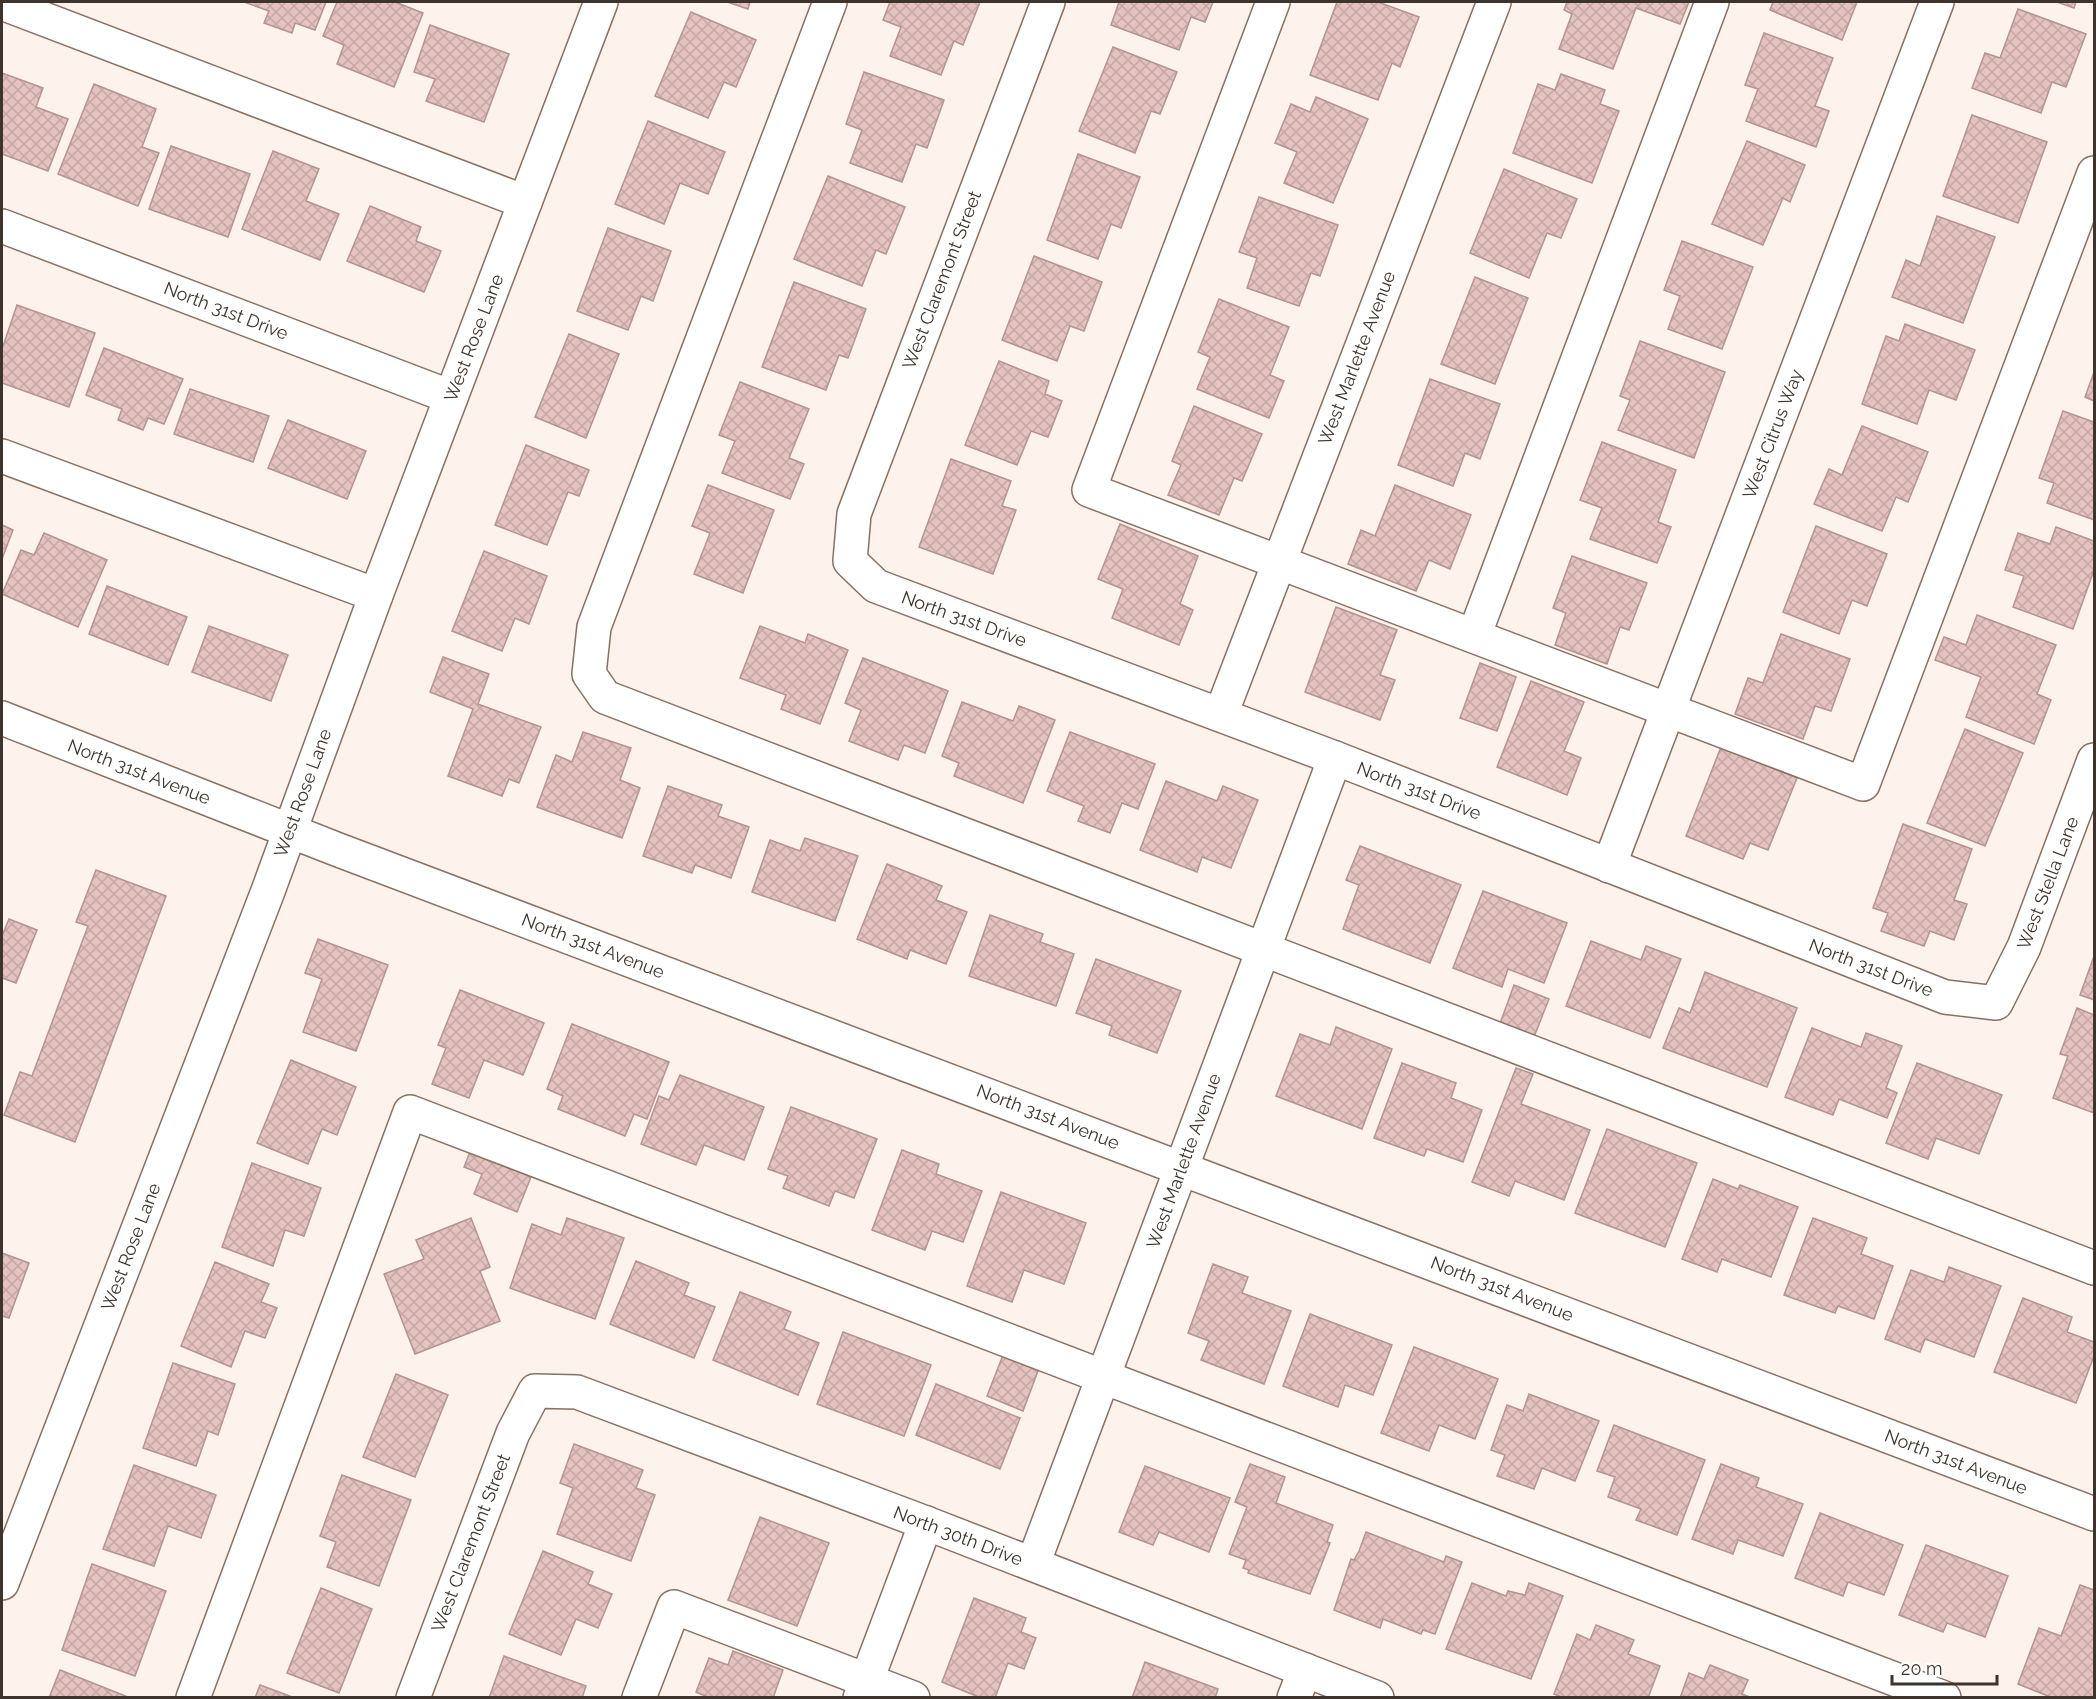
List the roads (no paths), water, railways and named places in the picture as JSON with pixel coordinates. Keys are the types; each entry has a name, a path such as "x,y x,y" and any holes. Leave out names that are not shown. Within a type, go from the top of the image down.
{"street":[{"name":"West Rose Lane","path":"2,1583 290,831 376,595 599,2"},
{"path":"830,2 594,627 589,674 605,697 2094,1268"},
{"name":"West Claremont Street","path":"850,561 854,514 1048,2"},
{"path":"1273,2 1089,490 1863,784 2094,173"},
{"name":"West Marlette Avenue","path":"1221,714 1494,2"},
{"path":"1474,636 1712,2"},
{"name":"West Citrus Way","path":"1609,866 1937,2"},
{"path":"2,3 525,202"},
{"name":"North 31st Drive","path":"2,226 451,397"},
{"path":"2,456 376,595"},
{"name":"North 31st Drive","path":"850,561 876,586 1221,714 1944,997 1995,1003"},
{"name":"North 31st Avenue","path":"2,718 290,831 2094,1514"},
{"name":"West Marlette Avenue","path":"1033,1564 1335,758"},
{"name":"West Stella Lane","path":"1995,1003 2024,947 2094,759"},
{"path":"193,1698 410,1112 1944,1698"},
{"name":"West Claremont Street","path":"413,1698 513,1433 535,1391"},
{"name":"North 30th Drive","path":"535,1391 577,1392 1033,1564 1300,1684 1377,1698"},
{"path":"864,1689 926,1523"},
{"path":"639,1698 674,1607 864,1689 914,1698"}]}
